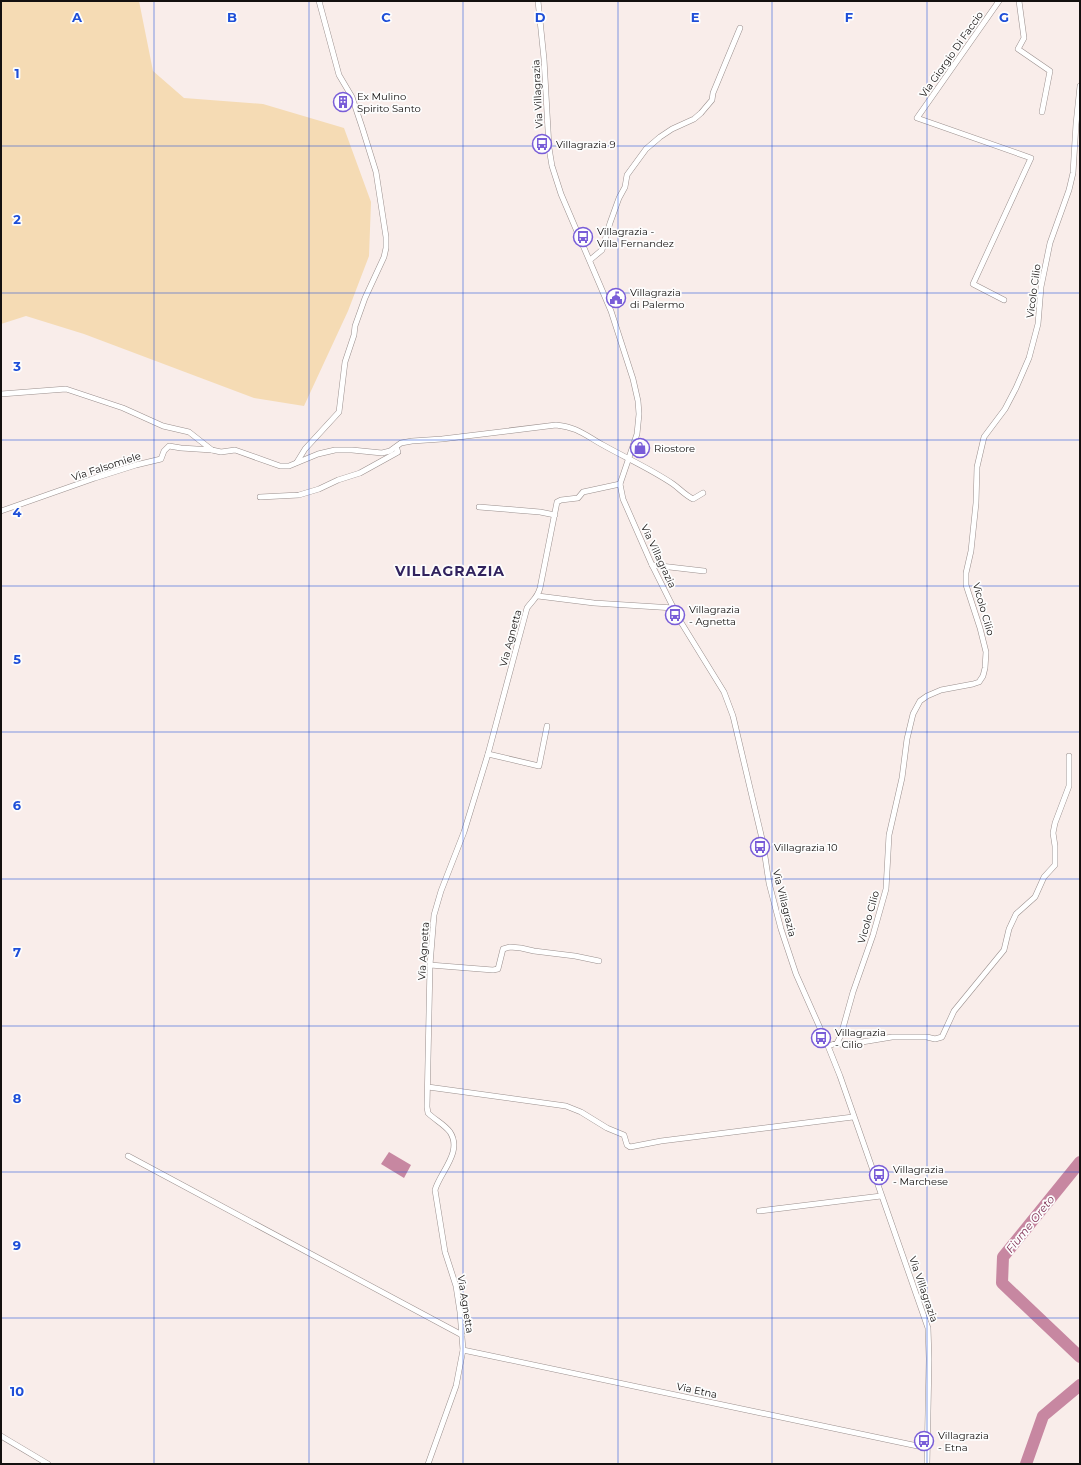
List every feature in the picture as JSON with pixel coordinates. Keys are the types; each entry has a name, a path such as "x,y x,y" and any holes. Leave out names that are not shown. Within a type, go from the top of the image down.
{"street":[{"path":"296,463 305,449 339,412 345,362 354,335 355,326 365,298 384,257 386,248 386,237 376,172 352,97 339,75 319,1"},
{"name":"Via Villagrazia","path":"538,1 544,59 548,141 552,166 561,194 611,311 633,379 638,401 639,425 620,484 623,498 652,565 674,608 724,692 733,716 763,844 769,883 781,929 796,974 828,1046 928,1328 929,1360 927,1464"},
{"name":"Via Giorgio Di Faccio","path":"1000,1 917,118 1031,158 973,284 1004,300"},
{"path":"1019,1 1024,38 1018,49 1050,71 1042,112"},
{"path":"590,260 602,250 619,198 625,187 627,175 646,149 672,128 694,119 712,100 713,93 740,28"},
{"name":"Vicolo Cilio","path":"837,1043 841,1035 853,992 873,935 886,889 889,835 902,778 907,739 913,714 920,701 927,696 942,690 979,682 983,676 986,652 966,585 966,573 971,552 976,503 977,467 984,437 1005,409 1029,358 1038,324 1041,288 1050,243 1069,190 1073,173 1080,86"},
{"path":"1,394 66,389 79,392 123,408 163,426 189,432 212,450 221,452 235,450 280,466 289,466 318,454 336,450 382,453 390,451 401,443 412,441 442,439 556,425 569,427 581,432 674,484 685,495 692,498 703,493"},
{"name":"Via Falsomiele","path":"1,511 94,478 161,459 164,451 169,446 212,450"},
{"path":"260,498 300,495 319,489 370,468 398,452 396,447"},
{"name":"Via Agnetta","path":"428,1464 456,1386 463,1350 456,1286 445,1252 435,1190 449,1162 454,1144 450,1132 445,1126 428,1113 427,1107 430,964 434,915 464,832 488,754 527,608 538,596 558,502 561,500 578,498 583,492 620,484"},
{"path":"480,507 540,512 555,515"},
{"path":"652,565 704,571"},
{"path":"538,596 594,603 674,608"},
{"path":"488,754 539,766 547,726"},
{"path":"828,1046 837,1043 844,1046 892,1038 927,1037 935,1039 942,1037 954,1011 1004,950 1009,929 1016,914 1035,897 1044,876 1055,865 1056,846 1053,833 1055,823 1069,786 1069,756"},
{"path":"430,964 493,970 498,969 503,949 510,947 521,948 534,952 575,956 599,961"},
{"path":"428,1088 566,1106 581,1112 607,1128 624,1135 627,1145 630,1147 661,1141 853,1117"},
{"path":"128,1156 462,1335"},
{"path":"758,1211 881,1196"},
{"name":"Via Etna","path":"463,1350 927,1448"},
{"path":"1,1436 48,1464"}],"shaded area":[{"path":"1,1 139,1 153,71 184,98 263,104 344,128 371,202 369,256 348,311 304,406 254,398 84,334 26,316 1,324"},
{"path":"389,1152 411,1165 404,1178 381,1164"}],"waterway":[{"name":"Fiume Oreto","path":"1080,1162 1003,1257 1002,1283 1080,1357"},
{"name":"Fiume Oreto","path":"1026,1464 1043,1416 1080,1385"}],"place":[{"name":"Ex Mulino Spirito Santo","path":"343,102"},
{"name":"Villagrazia 9","path":"542,144"},
{"name":"Villagrazia - Villa Fernandez","path":"583,237"},
{"name":"Villagrazia di Palermo","path":"616,298"},
{"name":"Riostore","path":"640,448"},
{"name":"Villagrazia - Agnetta","path":"675,615"},
{"name":"Villagrazia 10","path":"760,847"},
{"name":"Villagrazia - Cilio","path":"821,1038"},
{"name":"Villagrazia - Marchese","path":"879,1175"},
{"name":"Villagrazia - Etna","path":"924,1441"}],"district":[{"name":"VILLAGRAZIA","path":"450,571"}]}
